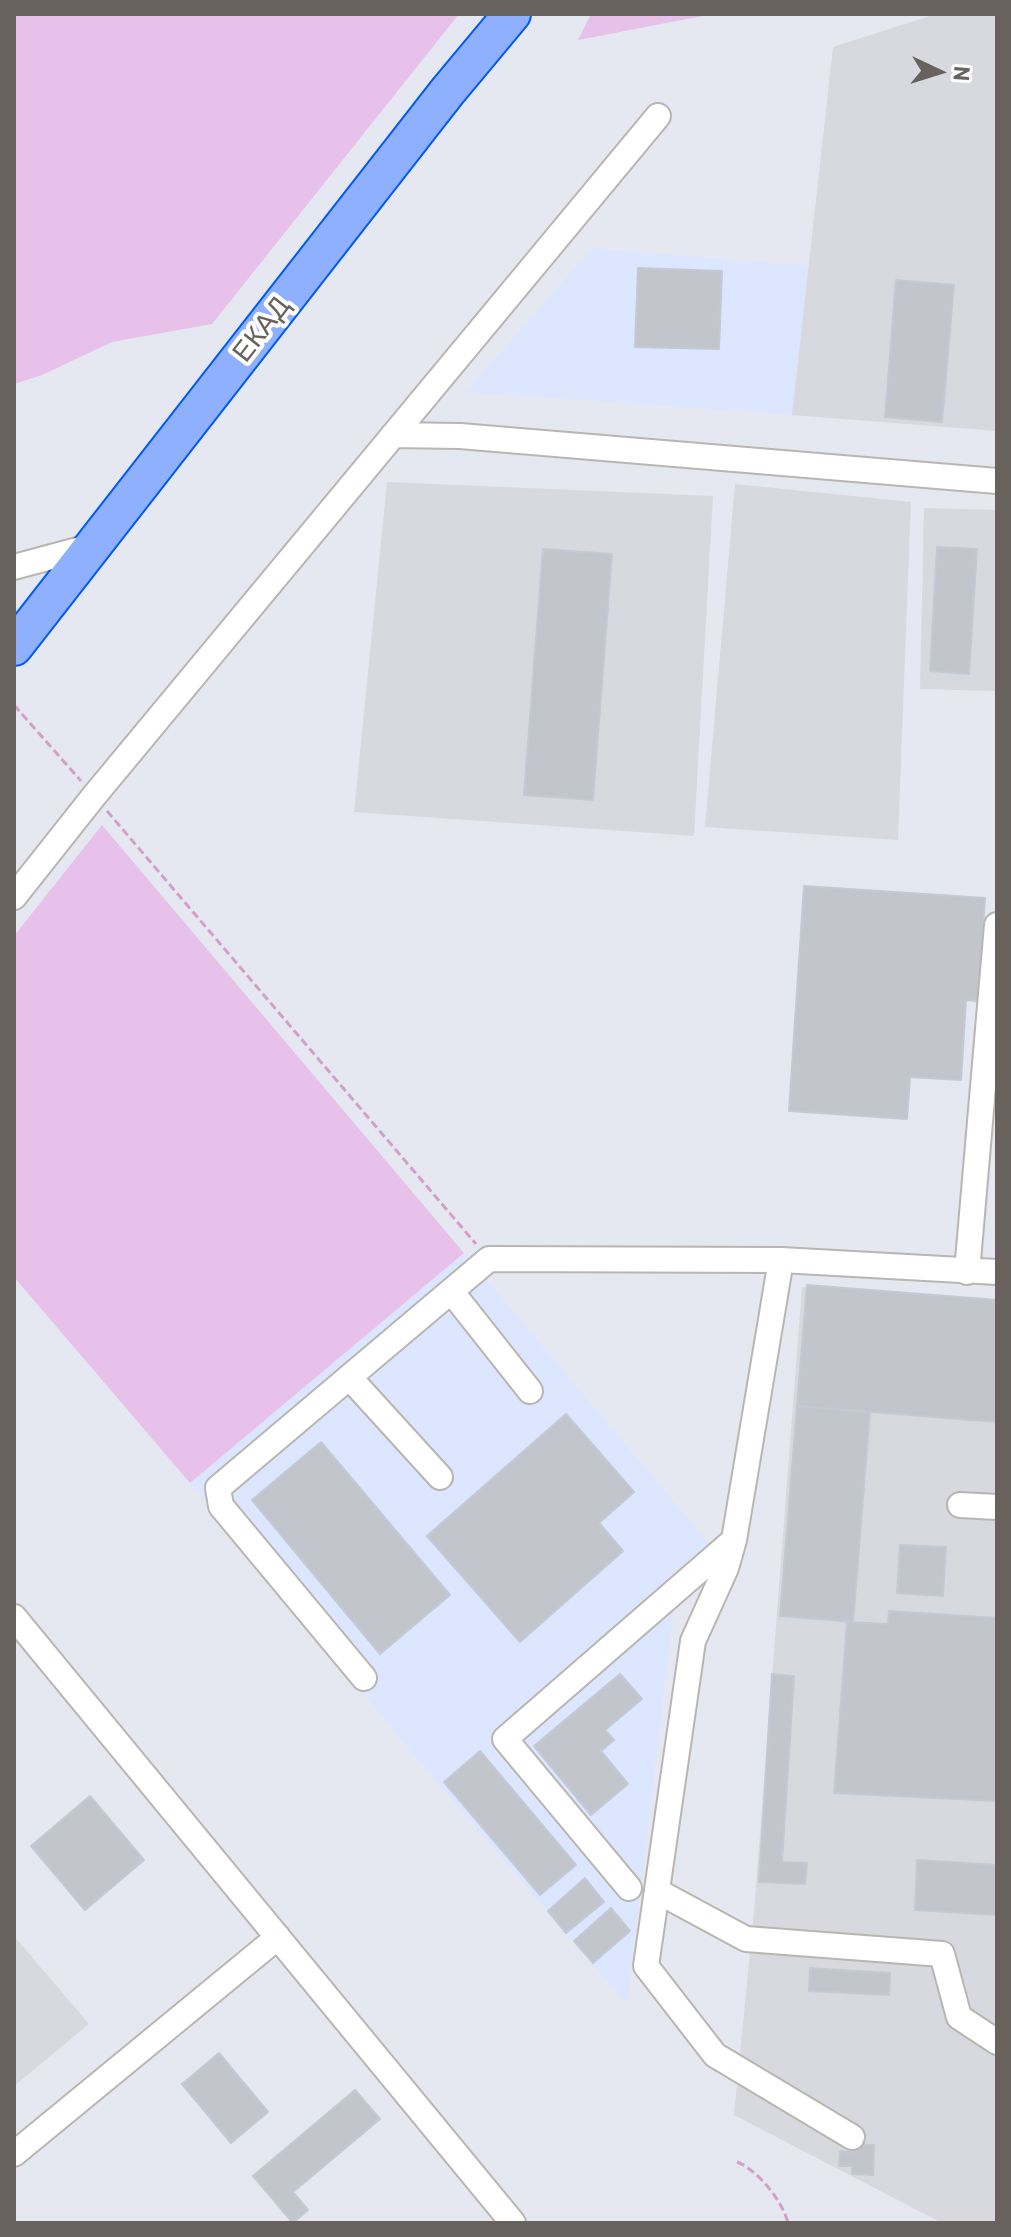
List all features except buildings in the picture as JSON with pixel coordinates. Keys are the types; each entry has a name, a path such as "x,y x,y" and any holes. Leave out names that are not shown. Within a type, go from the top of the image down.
{"highway":[{"name":"ЕКАД","path":"14,647 447,92 512,14"}],"street":[{"path":"14,897 94,796 658,116"},
{"path":"393,435 460,436 997,481"},
{"path":"14,567 92,546"},
{"path":"967,1272 997,925"},
{"path":"364,1678 221,1506 218,1488 489,1259 781,1260 997,1272"},
{"path":"781,1260 734,1540 726,1568 693,1641 646,1966 715,2055 852,2137"},
{"path":"451,1291 530,1391"},
{"path":"349,1377 440,1477"},
{"path":"960,1505 997,1507"},
{"path":"629,1888 505,1739 734,1540"},
{"path":"14,1617 513,2223"},
{"path":"657,1891 746,1939 942,1954 959,2017 997,2042"},
{"path":"14,2154 278,1937"}],"path":[{"path":"14,705 489,1259"},
{"path":"737,2162 745,2165 777,2197 788,2223"}],"shaded area":[{"path":"14,14 459,14 212,324 112,342 42,375 14,384"},
{"path":"591,14 713,14 578,40"},
{"path":"936,14 997,14 997,431 792,415 833,47"},
{"path":"592,248 809,266 792,415 466,392"},
{"path":"387,482 713,496 694,836 354,812"},
{"path":"735,484 911,502 898,840 705,827"},
{"path":"924,508 997,510 997,691 920,689"},
{"path":"102,825 464,1253 190,1483 14,1277 14,936"},
{"path":"464,1253 694,1526 720,1562 674,1605 627,2004 419,1761 190,1483"},
{"path":"802,1287 997,1301 997,2223 942,2223 734,2115 754,1912"},
{"path":"14,1936 89,2024 14,2086"}]}
